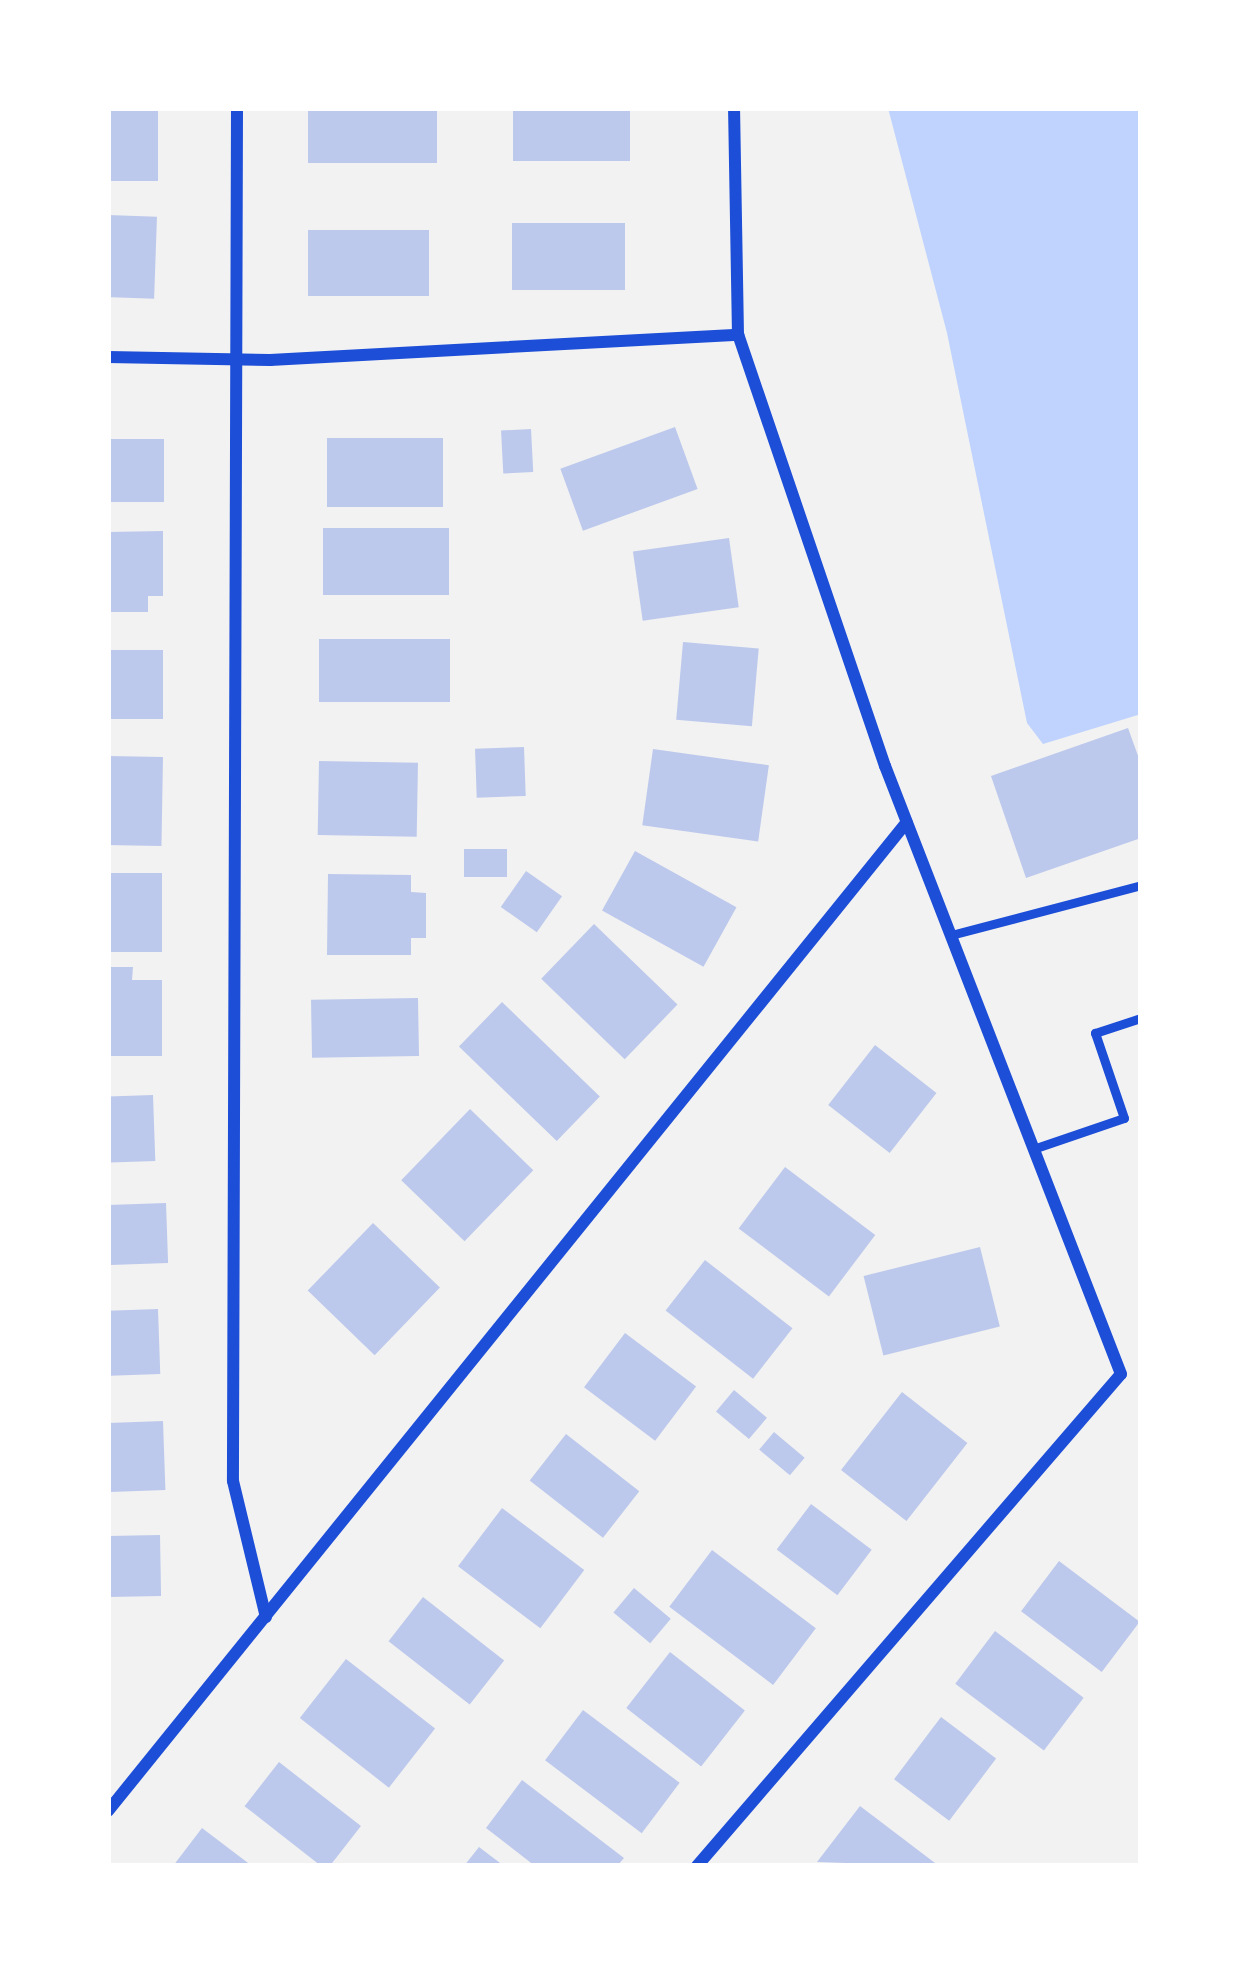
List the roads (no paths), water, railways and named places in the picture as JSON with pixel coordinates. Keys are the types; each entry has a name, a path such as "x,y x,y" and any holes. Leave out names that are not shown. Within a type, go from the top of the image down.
{"street":[{"path":"238,108 233,1481 266,1617"},
{"path":"697,1866 1121,1374 907,822 738,335 734,108"},
{"path":"108,357 237,360 738,335"},
{"path":"108,1811 907,822"}],"lane":[{"path":"950,935 1141,886"},
{"path":"1034,1149 1124,1118 1095,1033 1141,1018"}],"water":[{"path":"888,108 1141,108 1141,714 1043,744 1027,723 947,333"}]}
